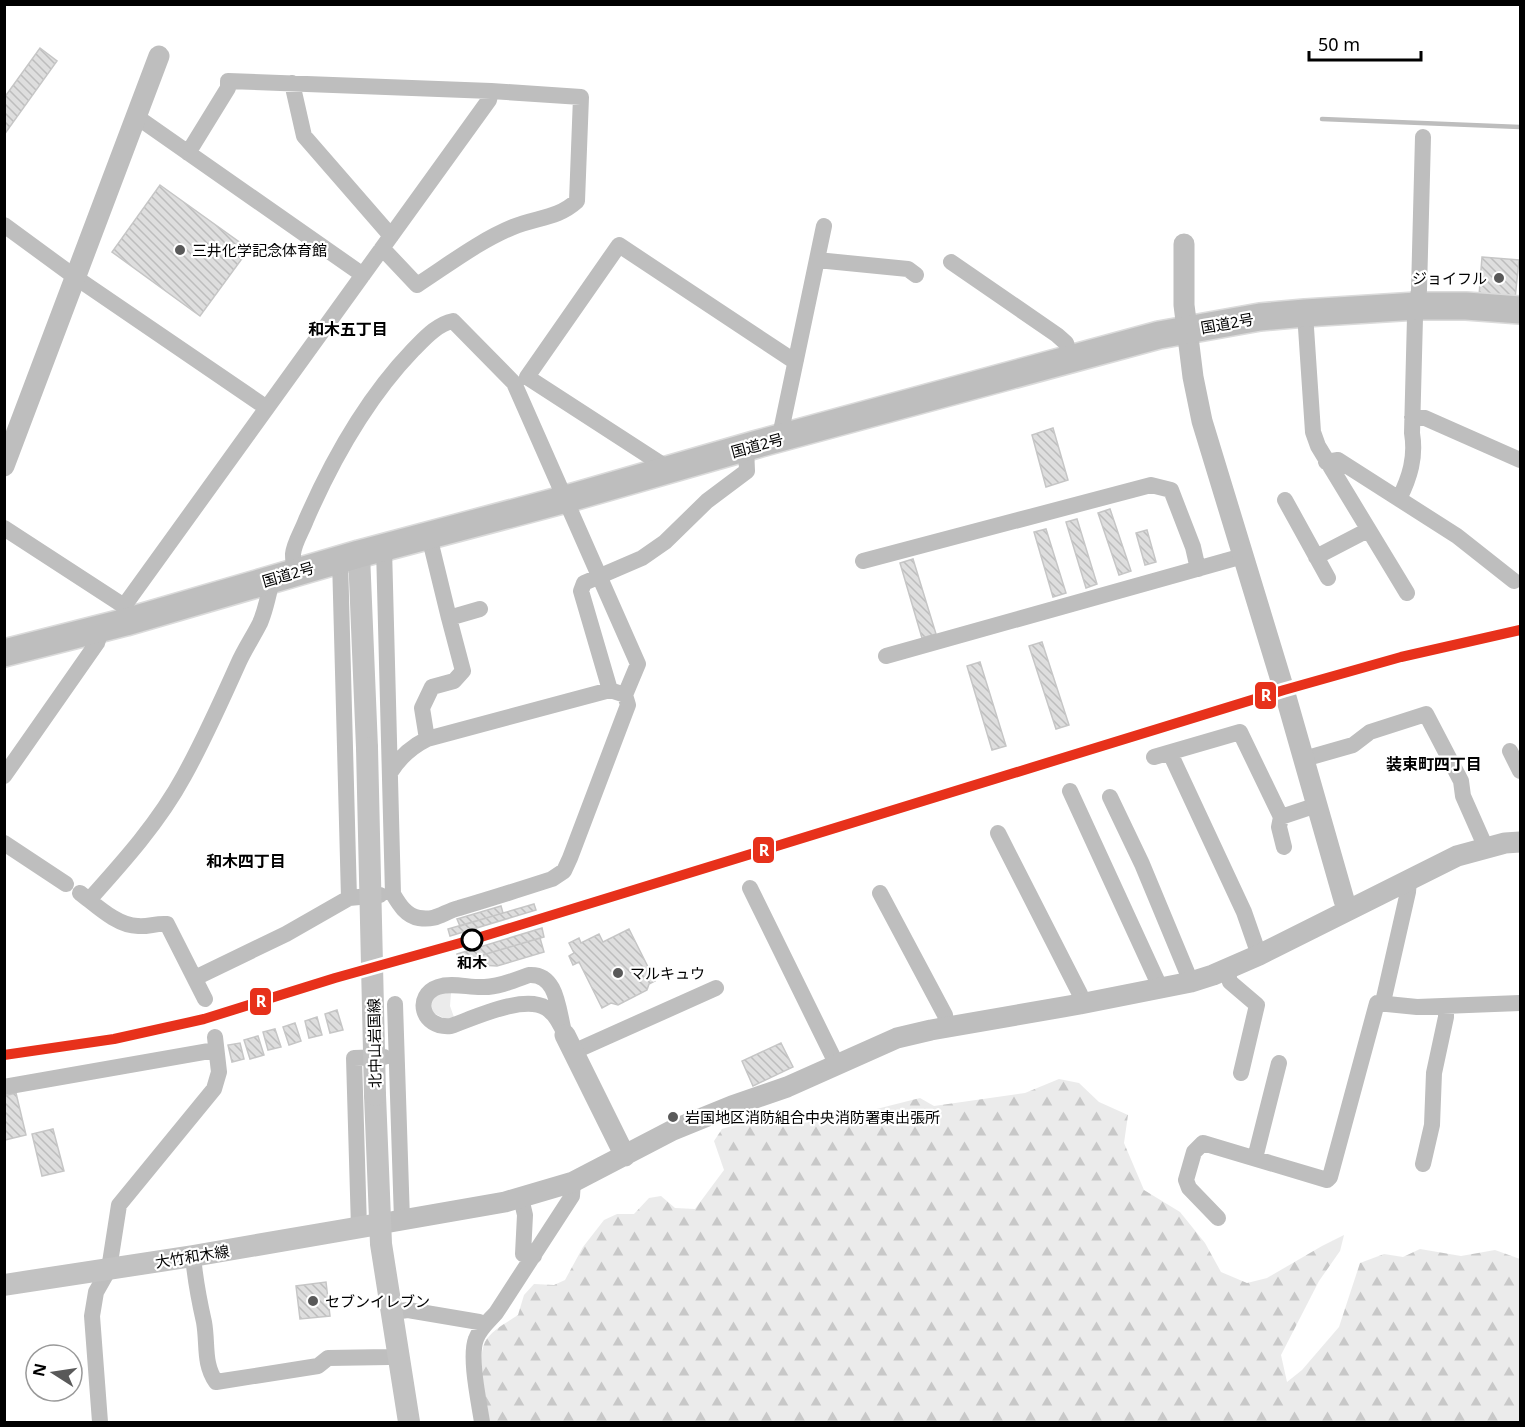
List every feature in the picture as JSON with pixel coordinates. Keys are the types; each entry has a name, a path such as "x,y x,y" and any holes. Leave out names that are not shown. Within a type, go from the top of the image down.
{"highway":[{"name":"国道2号","path":"4,653 117,618 283,576 1160,335 1260,317 1305,313 1416,306 1521,310"}],"main road":[{"name":"北中山岩国線","path":"361,554 375,1095 369,1226 392,1312 409,1422"},
{"name":"大竹和木線","path":"4,1285 369,1226"}],"street":[{"path":"4,466 10,435 75,277 159,56"},
{"path":"188,153 228,88 228,81 292,83 491,91 581,98 577,201 565,211 514,226 489,239 417,285 304,136 292,83"},
{"path":"4,776 97,643 489,100 491,91"},
{"path":"137,117 363,275"},
{"path":"1399,499 1408,481 1414,450 1412,417 1424,137"},
{"path":"4,225 75,277 267,408"},
{"path":"783,438 781,431 824,226"},
{"path":"1184,244 1184,304 1193,377 1202,421 1348,909"},
{"path":"669,469 527,377 619,245 791,359 796,360"},
{"path":"818,260 908,269 916,275"},
{"path":"951,262 1057,335 1066,343 1071,358"},
{"path":"1305,313 1313,432 1318,446 1407,593"},
{"path":"78,892 126,860 184,777 260,622 268,600 283,576 340,449 373,396 425,337 446,322 453,321 514,383 638,664 617,693 427,739 416,745 398,761 390,773"},
{"path":"1412,417 1425,418 1521,460"},
{"path":"361,554 390,773 393,894 408,914 418,918 436,918 455,909 552,879 564,871 628,705 617,693 581,591 584,583 642,558 665,542 707,501 747,471 746,447"},
{"path":"1326,462 1338,460 1457,536 1514,581"},
{"path":"863,561 1150,485 1171,490 1193,547 1198,569"},
{"path":"1285,500 1328,578"},
{"path":"4,528 117,618"},
{"path":"1316,557 1368,530"},
{"path":"427,739 422,708 432,687 454,681 463,671 429,536"},
{"path":"349,898 346,790 361,554"},
{"path":"886,656 1243,556"},
{"path":"449,618 480,609"},
{"path":"1304,759 1353,745 1370,732 1426,714 1461,781 1463,796 1486,848"},
{"path":"1259,955 1244,912 1162,755 1240,732 1281,817 1280,827 1284,847"},
{"path":"1510,751 1521,771"},
{"path":"1070,791 1160,987"},
{"path":"1110,797 1142,864 1191,982"},
{"path":"1281,817 1317,805"},
{"path":"998,833 1080,994 1080,1004"},
{"path":"397,1056 354,1059 369,1226 521,1198 573,1182 673,1130 787,1087 897,1038 1191,982 1227,970 1457,856 1521,842"},
{"path":"4,843 123,924 139,927 157,923 167,924 205,999"},
{"path":"1383,1002 1409,880"},
{"path":"750,888 837,1065"},
{"path":"880,893 945,1015 947,1027"},
{"path":"195,978 286,934 349,898 393,894"},
{"path":"1227,970 1230,982 1257,1005 1241,1073"},
{"path":"569,1044 551,986 546,979 538,975 529,975 491,987 446,985 429,992 425,1000 424,1009 427,1017 433,1024 442,1027 517,1004 537,1004 554,1014 569,1044 625,1156"},
{"path":"569,1044 716,988"},
{"path":"1218,1218 1189,1188 1186,1180 1194,1152 1203,1143 1327,1180 1330,1177 1377,1003 1417,1007 1521,1003"},
{"path":"395,1004 402,1220"},
{"path":"1423,1164 1432,1125 1434,1073 1446,1017 1446,1006"},
{"path":"4,1087 215,1044 219,1072 214,1089 119,1204 109,1269 96,1292 92,1316 100,1422"},
{"path":"1255,1158 1279,1063"},
{"path":"482,1422 476,1383 474,1349 476,1339 534,1257 573,1196 573,1182"},
{"path":"521,1198 525,1215 523,1254 534,1257"},
{"path":"193,1256 198,1300 204,1323 208,1370 216,1382 318,1366 328,1358 398,1355"},
{"path":"392,1312 408,1310 479,1322 483,1326"}],"green space":[{"path":"444,992 451,993 450,1006 455,1020 433,1013 433,1000"},
{"path":"1059,1079 1079,1083 1099,1102 1128,1115 1124,1143 1144,1190 1180,1212 1205,1243 1221,1272 1247,1283 1267,1278 1344,1235 1340,1251 1319,1281 1281,1355 1287,1382 1302,1370 1339,1327 1360,1263 1384,1254 1403,1257 1420,1249 1461,1256 1495,1250 1520,1259 1520,1422 489,1422 481,1360 482,1350 488,1338 495,1330 518,1315 524,1295 534,1284 554,1285 565,1280 583,1247 604,1220 617,1214 634,1214 649,1198 661,1196 675,1208 695,1209 724,1170 714,1141 722,1129 748,1121 770,1125 841,1118 920,1098 934,1106 1025,1093"}],"building":[{"path":"40,48 57,61 4,135 4,98"},
{"name":"三井化学記念体育館","path":"160,185 249,249 200,316 112,252"},
{"name":"ジョイフル","path":"1482,257 1519,260 1515,299 1479,296"},
{"path":"1053,428 1068,480 1046,487 1032,435"},
{"path":"1110,509 1131,571 1119,575 1098,513"},
{"path":"1077,519 1097,584 1086,588 1066,522"},
{"path":"1046,529 1066,593 1053,597 1034,532"},
{"path":"1147,530 1156,562 1145,565 1136,533"},
{"path":"913,559 936,634 922,638 900,563"},
{"path":"1042,642 1069,725 1056,729 1029,646"},
{"path":"980,662 1006,746 992,750 967,666"},
{"path":"534,904 536,910 450,936 448,929"},
{"path":"501,906 503,913 460,926 457,919"},
{"path":"542,928 544,937 459,962 457,954"},
{"name":"マルキュウ","path":"629,929 655,981 649,984 647,990 618,1005 611,1003 602,1008 579,962 573,965 569,956 574,953 569,943 579,938 581,943 599,934 603,942"},
{"path":"540,938 544,952 497,966 463,964 462,961"},
{"path":"337,1010 343,1030 330,1033 325,1014"},
{"path":"317,1017 322,1035 309,1038 305,1021"},
{"path":"295,1023 301,1041 289,1045 283,1027"},
{"path":"275,1029 281,1047 268,1050 263,1032"},
{"path":"258,1036 264,1055 250,1059 244,1040"},
{"path":"240,1043 244,1059 232,1062 228,1045"},
{"path":"781,1043 793,1067 753,1086 742,1061"},
{"path":"16,1093 26,1135 5,1140 4,1096"},
{"path":"53,1129 64,1171 42,1176 32,1134"},
{"name":"セブンイレブン","path":"326,1282 330,1316 300,1319 296,1286"}],"waterway":[{"path":"1322,119 1520,127"}],"transit line":[{"name":"R","path":"4,1055 114,1039 204,1019 335,978 471,940 1284,690 1401,657 1520,630"}],"place":[{"name":"三井化学記念体育館","path":"180,250"},
{"name":"ジョイフル","path":"1499,278"},
{"name":"和木","path":"472,940"},
{"name":"マルキュウ","path":"618,973"},
{"name":"岩国地区消防組合中央消防署東出張所","path":"673,1117"},
{"name":"セブンイレブン","path":"313,1301"}],"district":[{"name":"和木五丁目","path":"348,329"},
{"name":"装束町四丁目","path":"1434,764"},
{"name":"和木四丁目","path":"246,861"}]}
